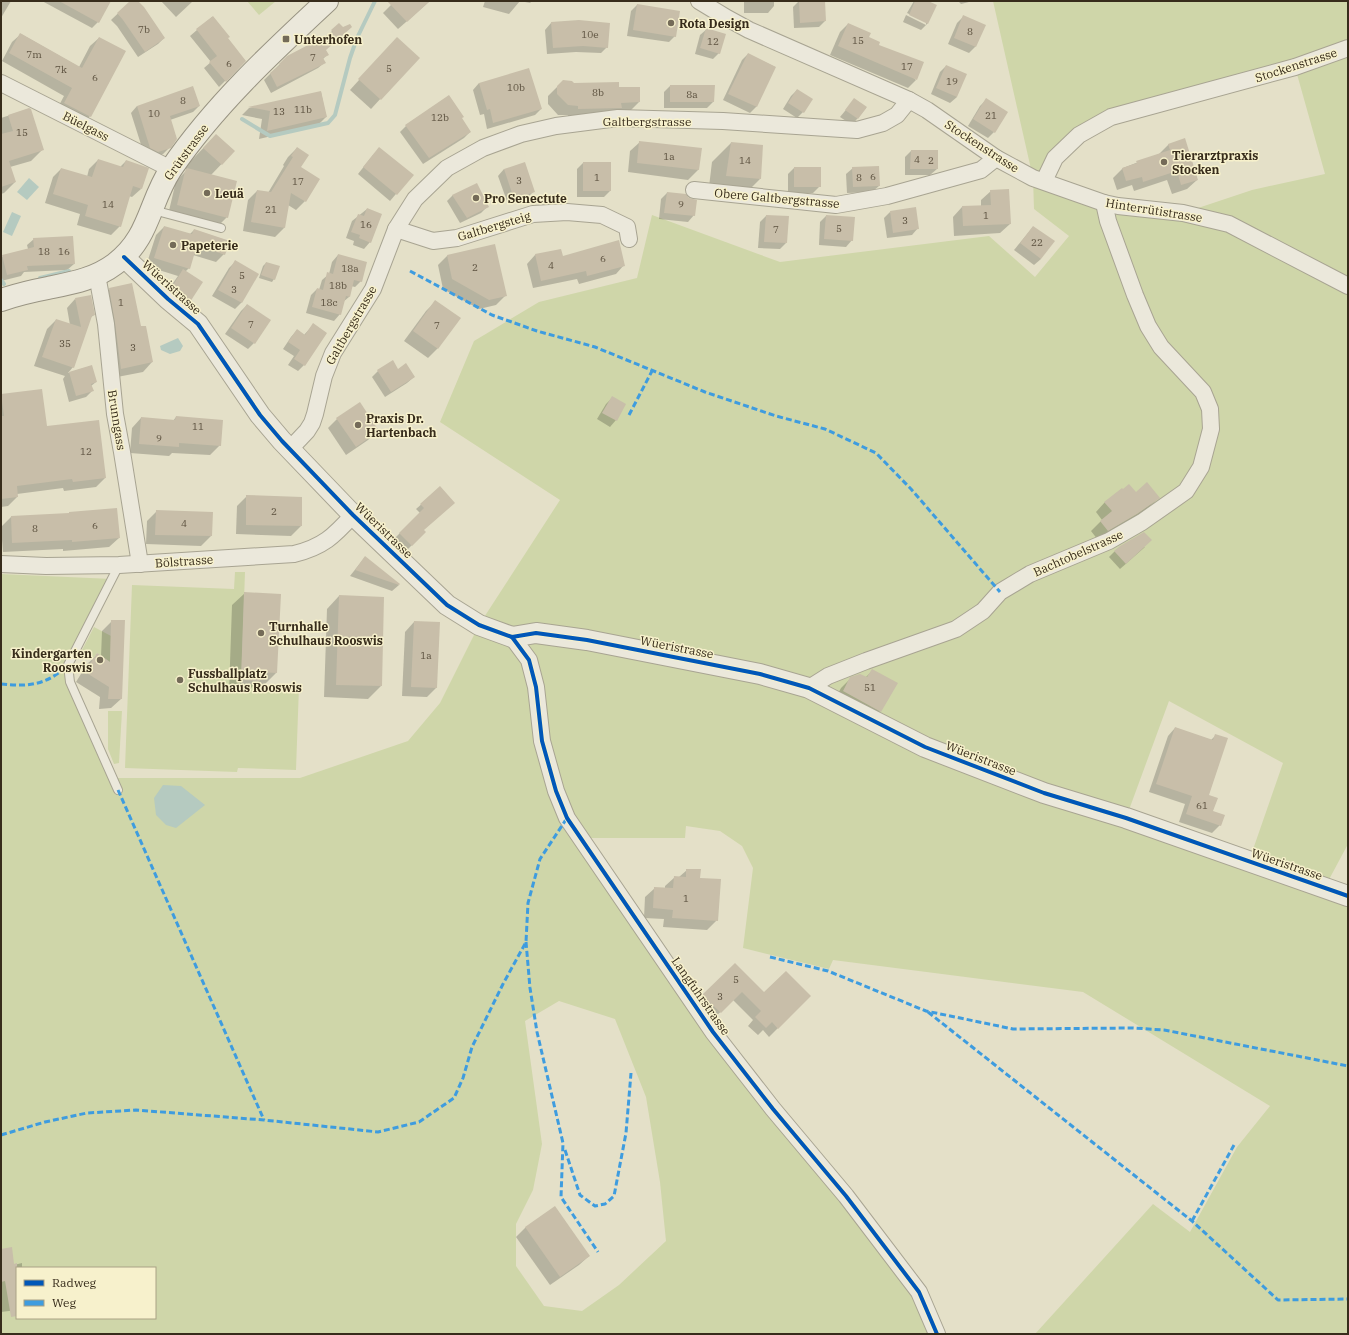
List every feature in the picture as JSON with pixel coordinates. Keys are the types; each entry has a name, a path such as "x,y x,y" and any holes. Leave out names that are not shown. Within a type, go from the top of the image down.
{"main road":[{"name":"Grütstrasse","path":"1,300 28,292 80,281 97,275 124,257 136,244 140,237 165,179 195,136 246,78 327,1"}],"street":[{"name":"Stockenstrasse","path":"703,2 749,30 909,100 927,110 996,158 1033,178 1044,181 1055,158 1079,135 1111,117 1295,67 1348,48"},
{"name":"Büelgass","path":"1,83 171,169"},
{"name":"Galtbergstrasse","path":"290,449 307,431 312,423 320,388 328,364 337,346 373,289 396,229 415,199 447,168 483,148 521,134 556,126 618,118 723,122 857,130 883,123 897,115 909,100"},
{"name":"Obere Galtbergstrasse","path":"694,190 836,205 887,196 981,170 996,158"},
{"name":"Hinterrütistrasse","path":"1044,181 1104,203 1118,206 1183,213 1229,224 1348,286"},
{"name":"Bachtobelstrasse","path":"808,688 828,676 866,660 956,629 983,611 1000,592 1030,574 1109,541 1142,522 1186,490 1201,467 1211,429 1210,409 1203,392 1161,347 1148,326 1113,236 1104,203"},
{"name":"Galtbergsteig","path":"396,229 433,241 457,238 533,214 568,212 602,215 627,227 629,239"},
{"name":"Wüeristrasse","path":"124,257 168,299 198,324 260,415 290,449 354,515 447,605 479,625 512,637 536,633 587,640 760,674 808,688 924,747 1044,794 1126,818 1348,896"},
{"name":"Brunngass","path":"97,275 106,324 114,414 122,452 140,564"},
{"name":"Bölstrasse","path":"1,564 46,566 119,565 294,554 312,549 328,540 354,515"},
{"name":"Langfuhrstrasse","path":"512,637 530,660 536,687 542,741 556,791 567,818 712,1032 773,1109 846,1196 919,1292 937,1334"}],"lane":[{"path":"152,210 222,228"},
{"path":"118,790 70,682 68,665 119,565"}],"green space":[{"path":"247,1 276,1 259,15"},
{"path":"993,1 1348,1 1348,844 1325,887 1348,896 1348,1334 1035,1334 1153,1204 1190,1232 1237,1147 1270,1106 1083,992 833,960 829,969 743,948 753,868 742,846 720,831 686,826 685,838 591,838 583,842 713,1032 846,1196 937,1334 1,1334 1,574 112,579 68,665 113,778 300,778 408,741 440,703 479,625 560,500 440,422 474,341 539,302 637,278 652,215 780,262 989,236 1035,277 1069,236 1034,209 1033,178","holes":["1295,67 1325,174 1252,190 1183,213 1118,206 1045,181 1079,135","1169,701 1283,763 1249,861 1126,818","559,1001 615,1019 646,1097 660,1182 666,1241 619,1285 582,1311 544,1306 516,1266 516,1224 533,1190 542,1144 525,1021"]},
{"name":"Fussballplatz Schulhaus Rooswis","path":"235,572 245,572 241,684 299,686 296,770 238,768 237,772 125,768 132,585 234,589"},
{"path":"94,627 111,636 110,662 97,653 94,658 82,650"},
{"path":"108,711 122,711 119,763 114,764 108,749"}],"shaded area":[{"path":"29,178 39,187 27,200 17,192"},
{"path":"12,212 21,216 12,236 3,232"},
{"path":"178,338 183,346 180,351 170,354 161,350 160,346"},
{"path":"163,785 181,786 205,805 176,828 166,825 156,815 154,798"}],"building":[{"path":"59,1 111,1 99,23"},
{"path":"130,1 138,1 144,7 165,38 145,52 117,13"},
{"path":"387,1 430,1 407,22"},
{"path":"799,1 825,1 826,21 800,23"},
{"path":"915,1 928,1 937,5 928,24 909,15"},
{"path":"637,4 680,11 676,37 633,30"},
{"path":"963,15 986,25 976,47 954,38"},
{"path":"213,16 230,37 228,38 246,61 226,82 209,62 217,56 196,29"},
{"path":"579,20 610,23 608,48 583,46 553,48 551,22"},
{"path":"339,23 343,27 350,24 352,27 326,50 329,55 323,58 326,63 277,87 270,73 280,65 279,64 287,56 333,32 331,30"},
{"path":"848,23 871,33 869,37 880,42 879,45 924,62 917,80 838,46"},
{"path":"706,28 726,34 720,54 700,48"},
{"path":"20,33 82,68 99,37 126,51 91,117 64,103 72,88 9,53"},
{"path":"397,37 420,58 381,100 358,79"},
{"path":"748,53 776,67 757,107 728,94"},
{"path":"946,65 967,74 957,97 936,88"},
{"path":"529,68 542,109 493,123 490,109 487,110 479,83"},
{"path":"563,80 572,81 574,83 619,82 619,87 640,87 640,102 621,103 622,108 578,109 578,106 568,105 557,94 557,86"},
{"path":"670,85 715,85 714,102 670,102"},
{"path":"193,86 200,106 170,116 177,139 171,148 158,152 150,148 137,106"},
{"path":"797,89 813,99 804,113 788,103"},
{"path":"321,91 327,117 267,131 270,111 248,107"},
{"path":"449,95 464,117 462,118 471,132 429,158 405,125"},
{"path":"854,98 867,107 858,119 845,110"},
{"path":"986,98 1008,112 995,133 973,119"},
{"path":"29,108 31,109 44,150 9,161 16,182 1,187 1,134 13,131 8,115"},
{"path":"216,134 235,151 222,165 203,148"},
{"name":"Tierarztpraxis Stocken","path":"1185,138 1198,180 1181,185 1177,171 1143,182 1142,177 1126,181 1122,168 1137,163 1136,161 1170,150 1168,144"},
{"path":"639,141 702,148 699,170 637,163"},
{"path":"731,142 763,145 761,179 726,176"},
{"path":"297,147 309,155 301,167 320,179 306,202 291,193 285,228 251,222 257,190 271,192 293,157 291,156"},
{"path":"379,147 414,175 397,195 363,167"},
{"path":"911,150 938,150 938,169 910,169"},
{"path":"98,159 123,167 126,160 149,168 142,189 133,186 121,227 85,216 88,205 53,194 61,168 92,177"},
{"path":"525,162 535,192 514,199 504,169"},
{"path":"583,162 611,162 611,191 583,191"},
{"path":"879,166 880,186 853,187 852,167"},
{"path":"794,167 821,167 821,187 794,187"},
{"name":"Leuä","path":"187,168 237,181 228,218 177,205"},
{"path":"477,183 489,207 467,218 452,195"},
{"path":"1009,189 1011,224 963,226 962,206 991,205 990,190"},
{"path":"667,192 686,194 689,198 697,200 695,216 664,213"},
{"path":"916,207 919,229 893,233 890,211"},
{"path":"367,208 382,214 371,243 359,238 360,235 351,232 358,214 364,216"},
{"path":"766,215 789,216 787,243 764,242"},
{"path":"826,215 855,217 853,241 824,239"},
{"path":"164,226 192,234 194,229 230,241 225,255 197,245 190,269 154,258"},
{"path":"1033,226 1055,241 1041,259 1020,243"},
{"path":"73,236 75,264 27,266 28,270 7,275 2,255 34,247 33,238"},
{"path":"619,240 625,266 587,276 586,271 541,281 535,254 561,249 563,256"},
{"path":"495,244 507,296 489,300 452,279 447,255"},
{"path":"338,254 367,262 362,282 354,280 350,297 346,296 341,315 312,307 317,288 323,290 327,272 333,274"},
{"path":"235,260 259,274 242,303 218,290"},
{"path":"266,262 280,266 275,280 261,275"},
{"path":"183,269 203,282 190,302 172,287"},
{"path":"132,283 141,326 146,326 153,362 121,369 109,288"},
{"path":"91,295 95,315 92,316 74,368 42,357 56,319 81,327 75,298"},
{"path":"435,300 461,318 438,349 413,331"},
{"path":"247,304 271,320 255,344 231,328"},
{"path":"313,323 327,333 305,366 294,359 300,350 288,342 297,329 305,335"},
{"path":"393,360 398,369 406,363 415,377 391,392 377,370"},
{"path":"92,365 97,382 91,384 94,391 76,396 69,372"},
{"path":"42,389 47,426 99,420 106,478 73,482 72,479 17,486 18,497 1,499 1,416 4,416 1,394"},
{"path":"612,396 626,404 617,421 602,413"},
{"name":"Praxis Dr. Hartenbach","path":"360,402 379,431 356,447 336,418"},
{"path":"176,416 223,420 221,446 179,443 179,447 139,444 141,417 175,420"},
{"path":"1147,482 1160,498 1108,531 1100,521 1112,511 1104,502 1129,484 1136,492"},
{"path":"440,486 455,503 424,530 426,532 412,546 399,533 424,508 420,504"},
{"path":"246,495 302,497 302,526 246,525"},
{"path":"117,508 120,538 72,542 72,540 12,543 11,516 69,513"},
{"path":"156,510 213,512 212,536 155,535"},
{"path":"1144,532 1152,540 1126,564 1114,551"},
{"path":"365,556 400,584 399,585 355,570"},
{"name":"Turnhalle Schulhaus Rooswis","path":"244,592 281,594 277,673 260,672 260,681 241,680"},
{"path":"339,595 384,597 382,686 336,685"},
{"name":"Kindergarten Rooswis","path":"111,620 125,620 122,699 108,699 109,687 85,672 97,653 110,662"},
{"path":"414,621 440,622 437,688 411,687"},
{"path":"872,669 898,683 881,712 843,691 850,677 860,674 867,677"},
{"path":"1175,727 1213,740 1215,734 1228,738 1209,795 1218,798 1213,811 1225,815 1221,826 1186,814 1192,796 1156,784"},
{"path":"686,869 701,869 700,878 721,879 718,921 672,918 673,910 653,908 654,887 673,888 674,876 686,877"},
{"path":"735,963 764,992 786,971 811,996 778,1029 772,1022 766,1028 755,1017 761,1011 742,992 721,1013 702,995"},
{"path":"555,1206 590,1256 560,1277 525,1227"},
{"path":"12,1247 14,1264 17,1263 16,1316 11,1317 5,1281 1,1282 1,1249"}],"waterway":[{"path":"242,119 270,136 328,123 335,115 350,58 357,38 375,1"},
{"path":"40,278 69,271"},
{"path":"1,280 4,284"}],"marked path":[{"path":"410,271 492,315 537,331 595,347 705,392 776,416 825,429 876,453 911,489 1000,592"},
{"path":"629,415 652,371"},
{"path":"1,684 29,685 45,681 53,677 68,665"},
{"path":"118,790 264,1120"},
{"path":"1,1135 45,1122 87,1113 136,1110 264,1120 378,1132 419,1122 454,1098 463,1078 472,1047 503,984 526,942 528,903 540,859 567,818"},
{"path":"526,942 530,988 537,1032 563,1143 561,1197 598,1252"},
{"path":"770,957 828,971 926,1011 1013,1029 1133,1028 1164,1030 1348,1066"},
{"path":"928,1012 1192,1221 1278,1300 1348,1299"},
{"path":"565,1150 580,1195 595,1206 605,1204 614,1196 626,1133 631,1073"},
{"path":"1192,1221 1234,1145"}],"cycle path":[{"path":"124,257 168,299 198,324 260,415 282,441 353,515 447,605 479,625 512,637 536,633 587,640 760,674 809,688 925,747 1044,793 1126,818 1348,896"},
{"path":"512,637 529,660 536,687 542,741 556,791 567,818 713,1032 773,1109 846,1196 919,1292 937,1334"}],"place":[{"name":"Rota Design","path":"671,23"},
{"name":"Unterhofen","path":"286,39"},
{"name":"Tierarztpraxis Stocken","path":"1164,162"},
{"name":"Leuä","path":"207,193"},
{"name":"Pro Senectute","path":"476,198"},
{"name":"Papeterie","path":"173,245"},
{"name":"Praxis Dr. Hartenbach","path":"358,425"},
{"name":"Turnhalle Schulhaus Rooswis","path":"261,633"},
{"name":"Kindergarten Rooswis","path":"100,660"},
{"name":"Fussballplatz Schulhaus Rooswis","path":"180,680"}]}
